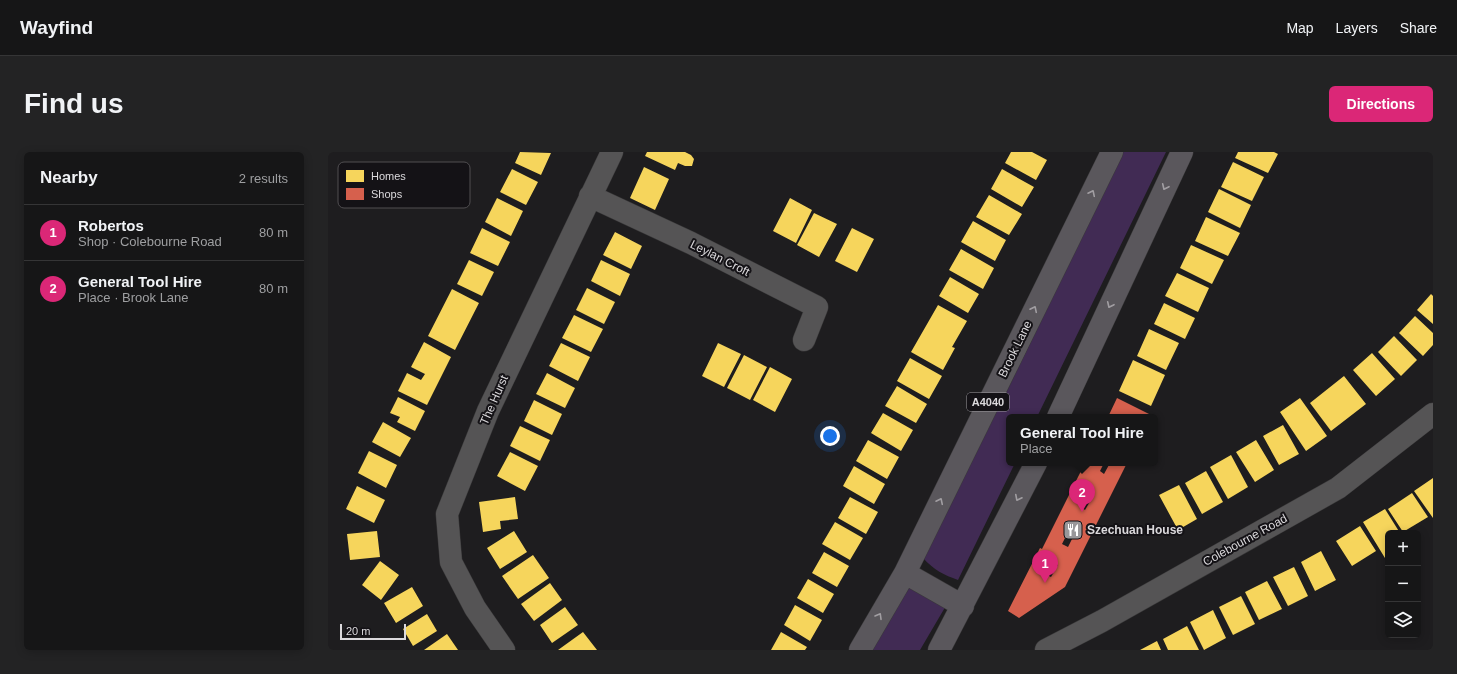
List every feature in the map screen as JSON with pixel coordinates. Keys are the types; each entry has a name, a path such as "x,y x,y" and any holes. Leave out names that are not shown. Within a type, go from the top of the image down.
{"main road":[{"name":"Brook Lane","path":"860,650 905,573 1112,152"},
{"path":"1059,414 1182,152"},
{"path":"943,648 1034,466"},
{"path":"905,573 963,606"}],"street":[{"name":"The Hurst","path":"504,650 475,608 451,562 447,514 488,411 612,152"},
{"name":"Leylan Croft","path":"590,196 691,243 817,307 804,340"},
{"name":"Colebourne Road","path":"1046,650 1102,621 1338,488 1433,414"}],"shaded area":[{"path":"1122,152 1166,152 1038,414 1006,414 1006,466 1014,466 958,580 935,569 923,558 1026,352"},
{"path":"906,584 947,604 920,650 869,650"}],"building: Homes":[{"path":"520,152 551,153 541,175 515,163"},
{"path":"647,152 685,152 691,155 694,159 692,166 685,166 678,163 675,170 645,156"},
{"path":"1011,152 1032,152 1047,160 1036,180 1005,163"},
{"path":"1238,152 1274,152 1278,154 1268,173 1235,158"},
{"path":"1233,162 1264,177 1252,201 1221,187"},
{"path":"644,167 669,179 655,210 630,198"},
{"path":"512,169 538,182 526,205 500,192"},
{"path":"1002,169 1034,187 1022,207 991,189"},
{"path":"1219,189 1251,205 1240,228 1208,212"},
{"path":"989,195 1022,214 1009,235 976,217"},
{"path":"497,198 523,211 511,236 485,222"},
{"path":"790,198 812,210 796,243 773,231"},
{"path":"814,213 837,224 819,257 797,245"},
{"path":"1206,217 1240,233 1228,256 1195,241"},
{"path":"973,221 1006,240 995,261 961,242"},
{"path":"482,228 510,242 498,266 470,253"},
{"path":"852,228 874,239 857,272 835,261"},
{"path":"615,232 642,246 631,269 603,255"},
{"path":"1191,245 1224,260 1212,284 1180,268"},
{"path":"961,249 994,268 983,289 949,270"},
{"path":"469,260 494,272 482,296 457,284"},
{"path":"601,260 630,274 620,296 591,281"},
{"path":"1177,273 1209,288 1198,312 1165,296"},
{"path":"950,277 979,294 968,313 939,296"},
{"path":"587,288 615,302 604,324 576,310"},
{"path":"452,289 479,303 455,350 428,336"},
{"path":"1431,294 1433,296 1433,324 1417,310"},
{"path":"1164,303 1195,318 1185,339 1154,324"},
{"path":"938,305 967,321 952,347 955,348 943,370 911,352"},
{"path":"574,315 603,329 591,352 562,338"},
{"path":"1415,316 1433,333 1433,345 1423,356 1399,333"},
{"path":"1149,329 1179,343 1166,370 1137,356"},
{"path":"1394,336 1417,360 1401,376 1378,352"},
{"path":"424,342 451,357 427,405 398,391 407,373 421,380 425,374 411,367"},
{"path":"561,343 590,357 578,381 549,366"},
{"path":"718,343 741,354 724,387 702,376"},
{"path":"1372,353 1395,379 1376,396 1353,370"},
{"path":"744,355 767,367 750,400 727,388"},
{"path":"910,358 942,376 929,399 897,381"},
{"path":"1133,360 1165,375 1151,406 1119,391"},
{"path":"770,367 792,379 775,412 753,400"},
{"path":"547,373 575,388 565,408 536,394"},
{"path":"1344,376 1366,404 1331,431 1310,403"},
{"path":"897,386 927,404 916,423 885,406"},
{"path":"398,397 425,411 415,431 397,422 400,417 390,413"},
{"path":"1300,398 1327,436 1306,451 1280,412"},
{"path":"534,400 562,414 552,435 524,421"},
{"path":"883,413 913,430 901,451 871,433"},
{"path":"383,422 411,438 400,457 372,442"},
{"path":"1283,425 1299,454 1279,465 1263,436"},
{"path":"520,426 550,440 540,461 510,446"},
{"path":"868,440 899,457 887,479 856,461"},
{"path":"1256,440 1274,470 1255,482 1236,452"},
{"path":"369,451 397,465 386,488 358,473"},
{"path":"510,452 538,466 525,491 497,476"},
{"path":"1231,455 1248,487 1228,499 1210,467"},
{"path":"854,466 885,484 874,504 843,486"},
{"path":"1206,471 1223,502 1202,514 1185,483"},
{"path":"1433,478 1433,518 1414,491"},
{"path":"1179,485 1197,519 1178,530 1159,495"},
{"path":"357,486 385,500 374,523 346,509"},
{"path":"1412,493 1428,517 1406,530 1402,530 1388,509"},
{"path":"515,497 518,519 500,521 501,529 483,532 479,502"},
{"path":"850,497 878,512 866,534 838,518"},
{"path":"1385,509 1398,530 1385,530 1385,558 1363,522"},
{"path":"835,522 863,538 850,560 822,544"},
{"path":"1360,526 1376,551 1352,566 1336,541"},
{"path":"377,531 380,557 350,560 347,534"},
{"path":"514,531 527,552 500,569 487,548"},
{"path":"1321,551 1336,580 1315,591 1301,562"},
{"path":"824,552 849,566 837,587 812,573"},
{"path":"533,555 549,578 518,599 502,576"},
{"path":"380,561 399,575 381,600 362,585"},
{"path":"1294,567 1308,596 1288,606 1273,577"},
{"path":"808,579 834,594 823,613 797,598"},
{"path":"1267,581 1282,609 1259,620 1245,592"},
{"path":"550,583 562,600 534,621 521,604"},
{"path":"412,587 423,606 396,623 384,603"},
{"path":"1241,596 1255,624 1233,635 1219,607"},
{"path":"795,605 822,620 810,641 784,625"},
{"path":"565,607 578,625 552,643 540,625"},
{"path":"1213,610 1226,638 1204,650 1190,622"},
{"path":"427,614 437,631 413,646 403,629"},
{"path":"1187,626 1199,650 1168,650 1163,639"},
{"path":"583,632 597,650 558,650"},
{"path":"781,632 807,647 805,650 771,650"},
{"path":"447,634 458,650 424,650"},
{"path":"1157,641 1161,650 1140,650"}],"building: Shops":[{"path":"1117,398 1149,414 1109,414"},
{"path":"1084,466 1102,466 1100,471 1104,474 1108,466 1126,466 1065,587 1019,618 1008,611 1040,548 1042,549","holes":["1088,496 1092,498 1085,510 1082,508","1068,532 1074,535 1068,547 1062,544","1053,562 1058,565 1051,577 1047,575"]}],"place":[{"name":"General Tool Hire","path":"1082,512"},
{"name":"Szechuan House","path":"1073,530"},
{"name":"Robertos","path":"1045,583"}]}
